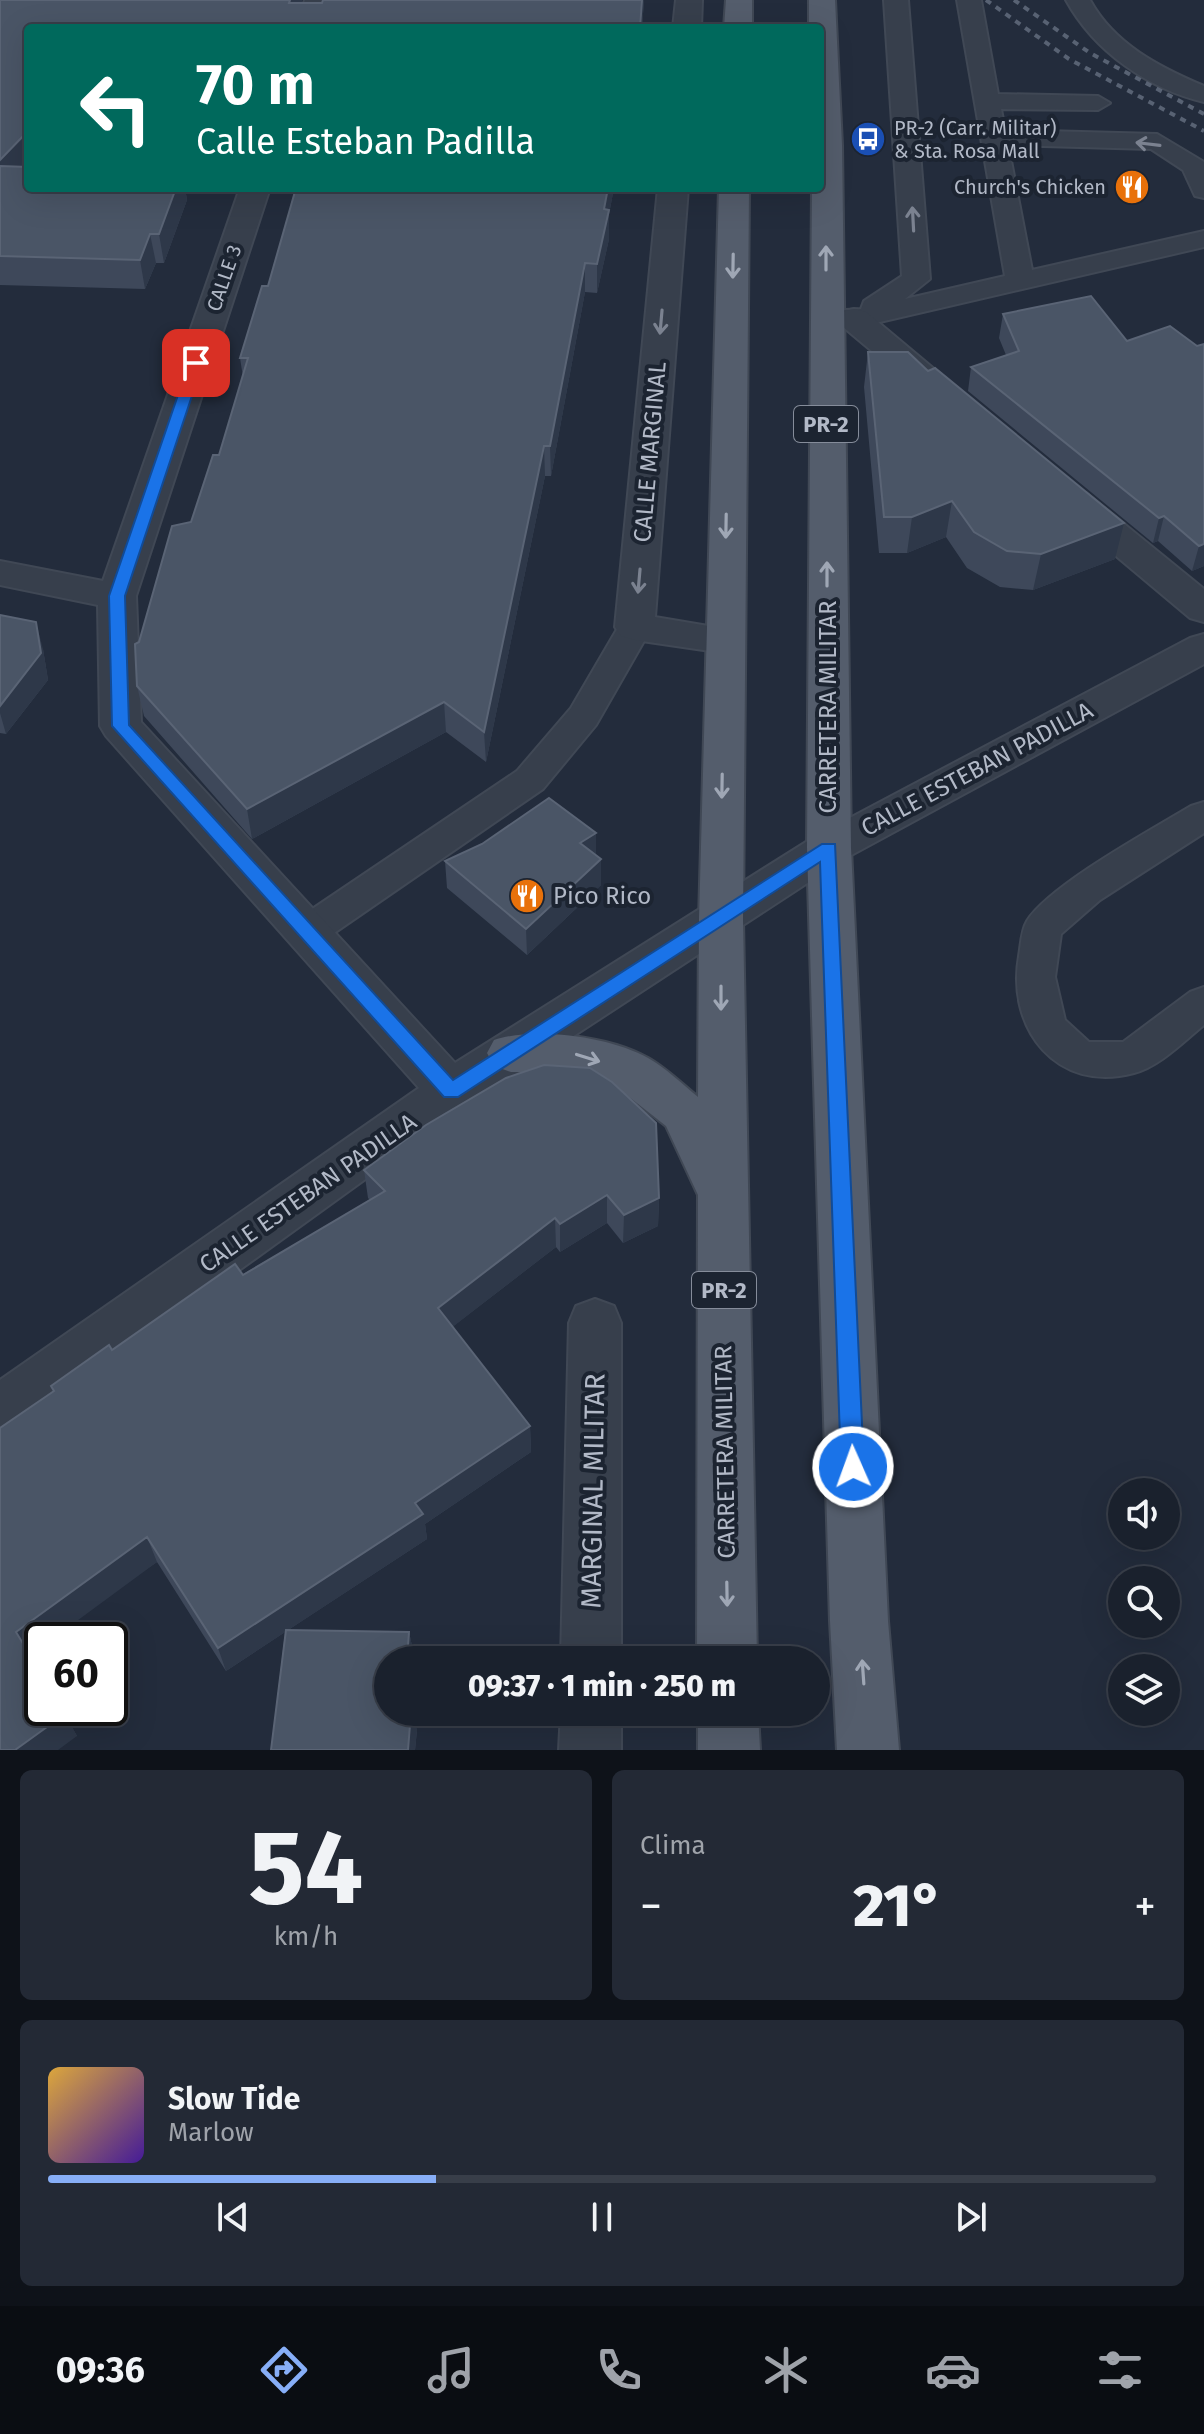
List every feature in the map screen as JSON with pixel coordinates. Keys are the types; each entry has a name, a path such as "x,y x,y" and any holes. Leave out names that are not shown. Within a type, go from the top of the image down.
{"main road":[{"path":"738,24 739,0"},
{"name":"CARRETERA MILITAR","path":"822,0 823,24"},
{"name":"CARRETERA MILITAR","path":"824,58 840,318 829,848 859,1621 868,1750"},
{"name":"CARRETERA MILITAR","path":"727,1646 721,920 734,192"},
{"path":"511,1053 571,1053 630,1071 684,1113 723,1195"},
{"path":"728,1726 729,1750"}],"street":[{"path":"310,24 318,0"},
{"path":"687,24 689,0"},
{"name":"CALLE 3","path":"117,596 254,192"},
{"name":"CALLE MARGINAL","path":"635,627 673,192"},
{"path":"840,318 963,409"},
{"path":"1047,479 1204,609"},
{"path":"0,573 117,596 121,726 451,1091"},
{"path":"635,627 724,640"},
{"name":"CALLE ESTEBAN PADILLA","path":"0,1411 451,1091 829,848 1204,647"},
{"name":"MARGINAL MILITAR","path":"591,1646 595,1323"},
{"path":"590,1750 591,1726"}],"lane":[{"path":"840,318 916,279 896,0"},
{"path":"969,0 1020,282"},
{"path":"1078,0 1087,23 1142,66 1204,95"},
{"path":"987,101 1098,103"},
{"path":"994,137 1157,142 1194,166 1204,190"},
{"path":"1168,247 1204,199"},
{"path":"840,318 1020,282 1204,239"},
{"path":"307,932 530,780 584,716 635,627"},
{"path":"1204,815 1086,890 1043,928 1035,977 1047,1028 1080,1059 1131,1058 1204,1003"}],"building":[{"path":"0,0 290,0 289,3 322,3 323,0 642,0 640,24 24,24 24,135 0,160"},
{"path":"0,166 24,167 24,192 175,192 159,234 150,234 140,260 0,256"},
{"path":"295,192 607,192 604,209 609,210 597,264 585,263 550,446 544,446 484,732 444,702 247,809 137,686 135,644 139,642 172,526 191,522 213,455 219,455 248,358 240,358 262,286 268,286"},
{"path":"1091,296 1127,341 1170,326 1197,346 1204,344 1204,544 1199,546 1164,516 1159,518 971,367 1019,351 1003,314"},
{"path":"868,352 908,352 928,371 935,368 1124,523 1041,554 1007,551 974,532 952,501 912,517 884,517"},
{"path":"0,615 36,622 41,653 0,706"},
{"path":"549,798 596,833 580,843 601,859 526,929 445,861 482,844"},
{"path":"544,1065 590,1068 612,1082 656,1123 659,1198 624,1215 607,1195 560,1224 555,1218 438,1308 530,1426 415,1503 423,1514 218,1648 147,1537 30,1622 24,1622 24,1626 16,1632 24,1645 24,1726 48,1726 15,1750 0,1750 0,1428 54,1391 51,1386 109,1345 112,1350 235,1264 243,1275 385,1191 364,1170 426,1125 506,1078"},
{"path":"286,1630 409,1632 408,1646 374,1646 374,1726 410,1726 408,1750 271,1750"}],"railway":[{"path":"986,0 1069,59 1204,131"},
{"path":"1014,0 1090,53 1204,114"}],"place":[{"name":"PR-2 (Carr. Militar) & Sta. Rosa Mall","path":"868,139"},
{"name":"Church's Chicken","path":"1132,187"},
{"name":"Pico Rico","path":"527,896"}],"route":[{"path":"196,363 117,596 121,726 451,1091 829,848 853,1467"}]}
